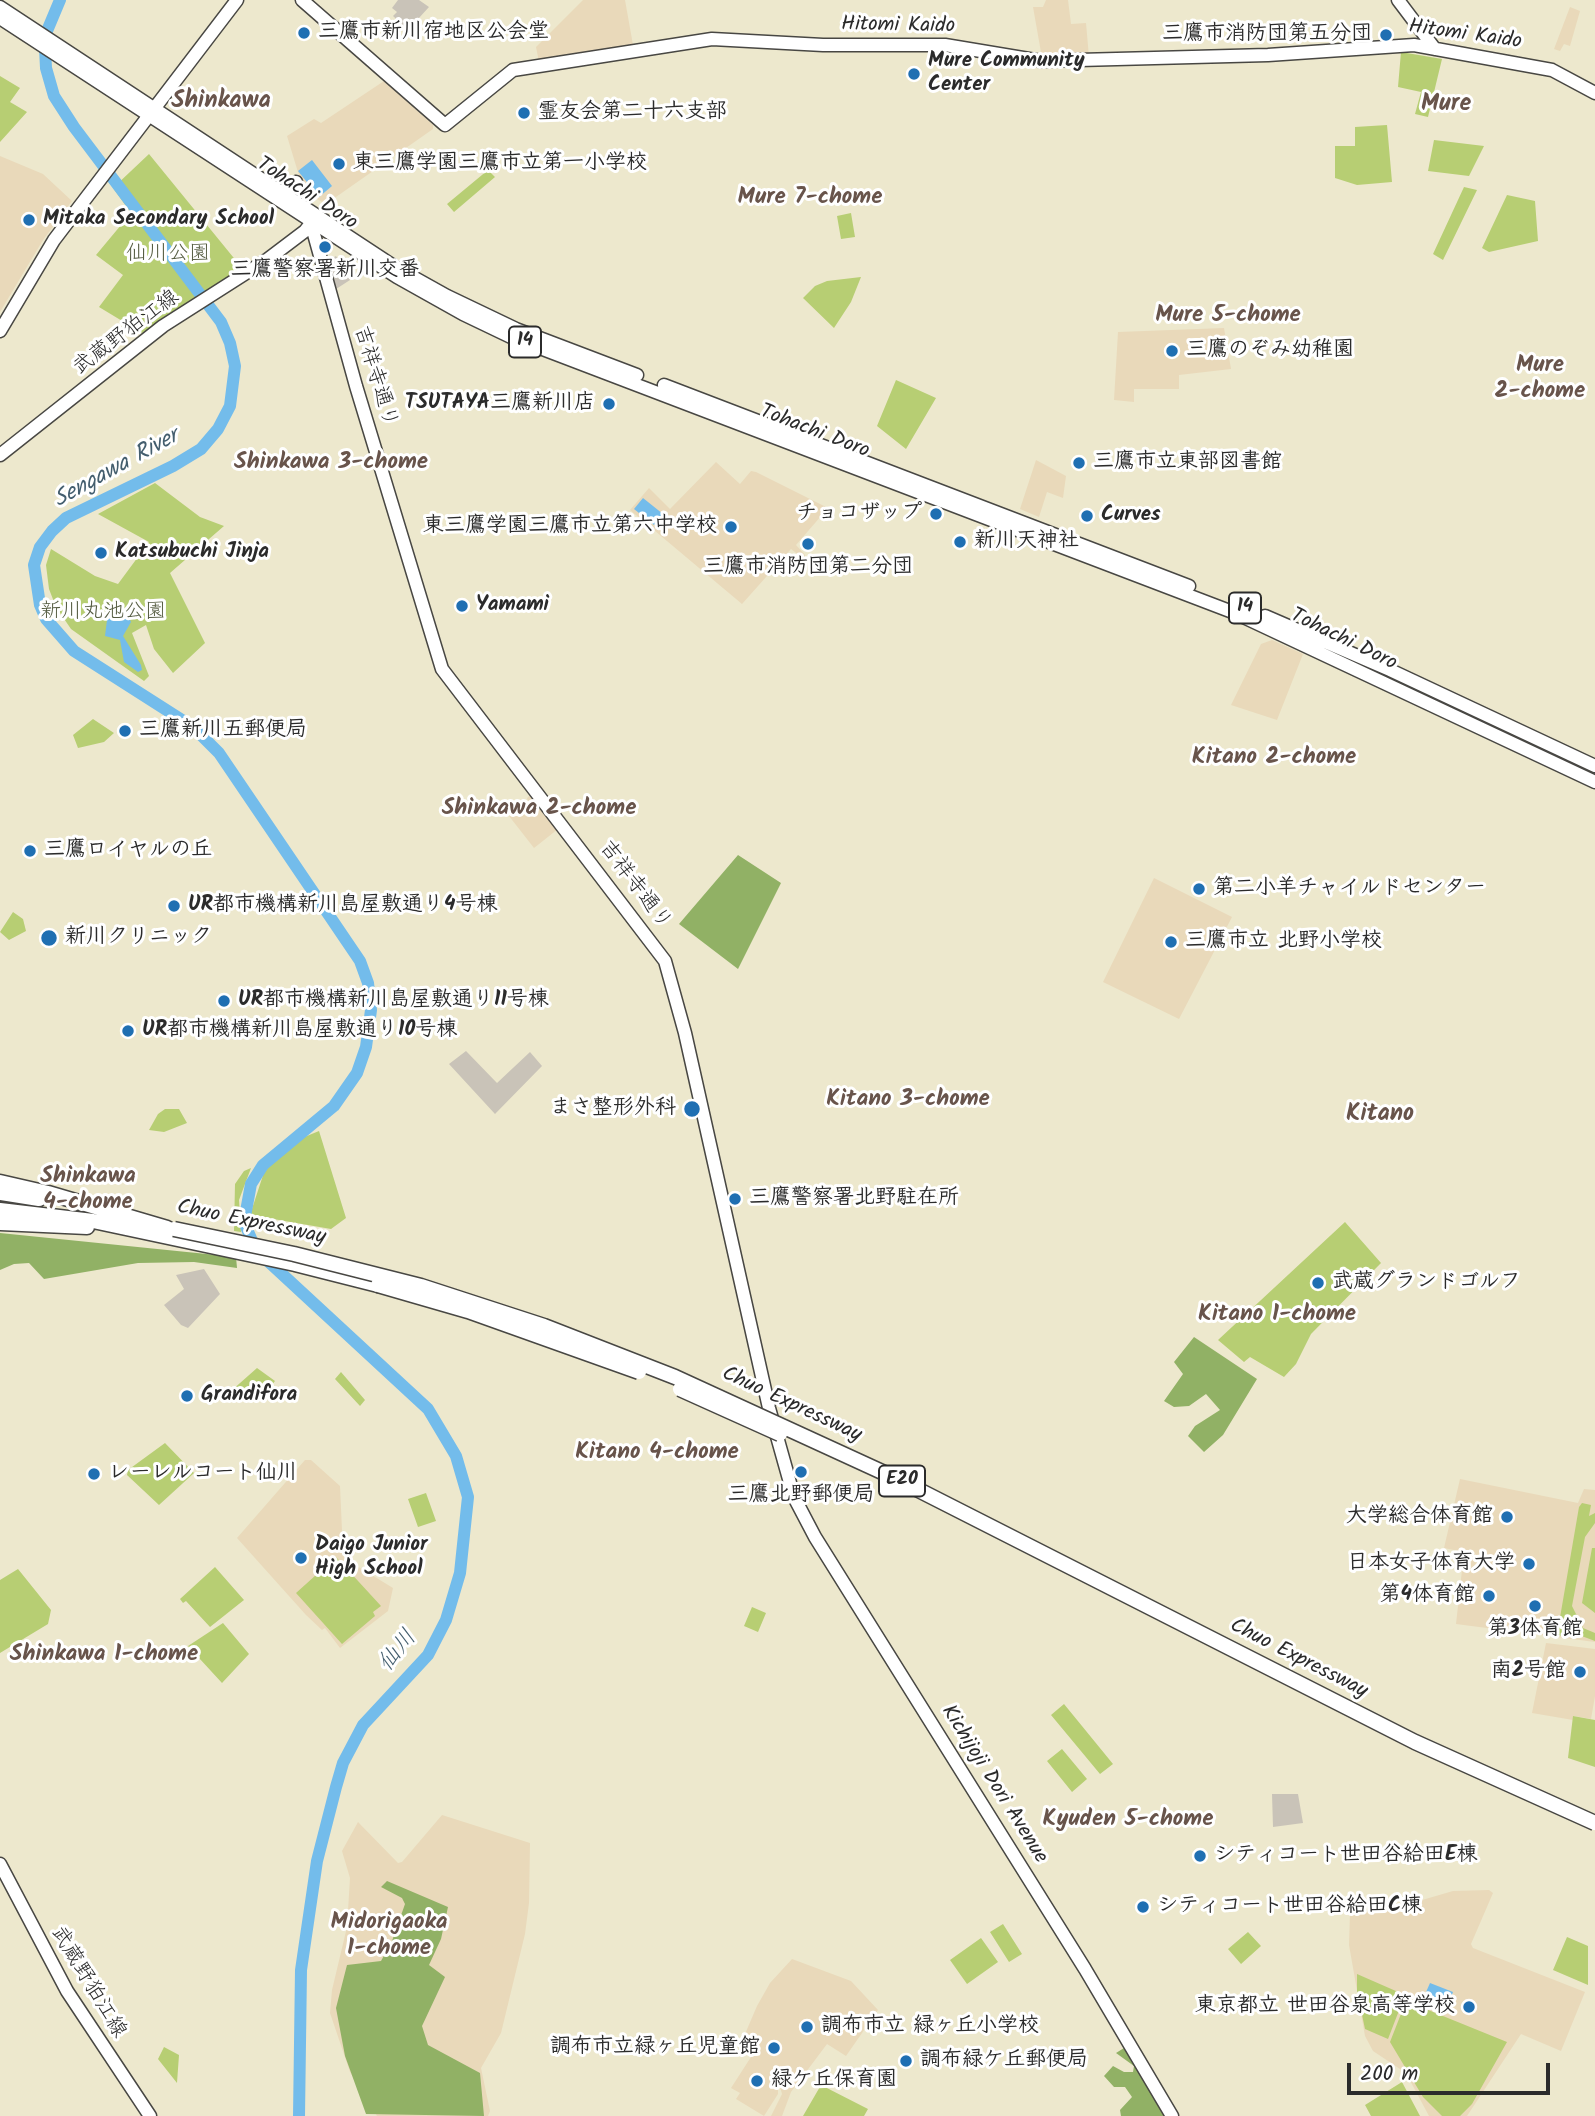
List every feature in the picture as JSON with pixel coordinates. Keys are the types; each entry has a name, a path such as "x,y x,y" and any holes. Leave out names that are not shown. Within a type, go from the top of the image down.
{"highway":[{"name":"Chuo Expressway","path":"0,1182 33,1188 174,1234 378,1285 535,1333 732,1412 925,1503 1340,1716 1595,1833"},
{"path":"0,1194 38,1199 144,1233"},
{"name":"Chuo Expressway","path":"0,1210 74,1218 144,1233 174,1234 295,1254 421,1286 544,1326 675,1377 905,1483 1415,1742 1595,1823"},
{"path":"0,1223 144,1233"}],"main road":[{"path":"0,331 49,247 237,0"},
{"name":"Hitomi Kaido","path":"302,0 445,125 513,70 702,40 823,45 945,45 1041,61 1268,55 1398,45 1552,70 1595,93"},
{"path":"1398,0 1435,49"},
{"name":"14","path":"0,7 40,39"},
{"name":"14","path":"0,18 40,39"},
{"name":"Tohachi Doro","path":"40,39 312,222 438,301 511,337 1245,617 1595,782"},
{"name":"Tohachi Doro","path":"151,112 304,206 396,267 504,324 1228,601 1380,665 1595,766"},
{"path":"280,191 289,191 296,182"},
{"name":"吉祥寺通り","path":"304,206 312,222 356,386 442,669 665,961 674,984 786,1472"},
{"name":"武蔵野狛江線","path":"0,455 152,335 284,248 312,222"},
{"name":"Kichijoji Dori Avenue","path":"786,1472 815,1537 1086,1969 1172,2116"},
{"name":"武蔵野狛江線","path":"0,1864 67,1991 150,2116"}],"shaded area":[{"path":"398,0 419,0 429,7 408,30 393,16 397,12 392,8"},
{"path":"583,0 625,0 633,45 539,62 536,47"},
{"path":"1046,0 1068,0 1071,24 1086,23 1089,57 1042,58 1033,7 1043,7"},
{"path":"1570,7 1580,11 1570,46 1564,44 1560,51 1554,49"},
{"name":"東三鷹学園三鷹市立第一小学校","path":"384,81 433,125 433,129 326,204 304,192 287,136 314,119 321,123"},
{"name":"Mitaka Secondary School","path":"0,156 43,174 72,201 43,240 0,312"},
{"path":"336,256 350,280 333,291 325,263"},
{"name":"三鷹のぞみ幼稚園","path":"1224,328 1231,369 1179,375 1179,389 1134,389 1134,402 1114,400 1118,332"},
{"path":"1036,460 1066,476 1063,498 1047,492 1039,517 1020,509"},
{"name":"東三鷹学園三鷹市立第六中学校","path":"716,462 740,484 751,471 756,472 828,508 796,545 805,555 804,559 791,549 742,604 630,510 649,488 670,509"},
{"path":"1272,640 1303,654 1277,720 1231,705 1261,644"},
{"path":"532,794 558,829 534,848 509,816 528,801 527,798"},
{"name":"三鷹市立 北野小学校","path":"1154,878 1232,917 1179,1019 1103,982"},
{"path":"466,1051 497,1083 530,1052 542,1066 495,1114 449,1064"},
{"path":"204,1269 220,1294 188,1328 181,1325 164,1305 184,1289 176,1275"},
{"name":"Daigo Junior High School","path":"305,1460 311,1460 340,1486 343,1553 352,1563 393,1588 388,1611 340,1648 325,1628 322,1630 306,1615 237,1538"},
{"name":"日本女子体育大学","path":"1460,1479 1578,1503 1584,1489 1595,1490 1595,1642 1456,1624 1464,1552 1444,1548"},
{"path":"1546,1643 1595,1649 1595,1696 1591,1719 1574,1716 1573,1720 1532,1713"},
{"path":"1272,1794 1298,1794 1303,1823 1273,1827"},
{"path":"442,1815 530,1843 529,1903 525,1934 501,2033 481,2068 490,2111 488,2116 377,2116 350,2072 330,2013 332,1990 347,1927 350,1878 342,1851 358,1822 398,1863 402,1862"},
{"name":"東京都立 世田谷泉高等学校","path":"1489,1890 1493,1893 1471,1944 1473,1948 1585,1992 1561,2051 1521,2034 1467,2116 1429,2116 1406,2073 1373,2051 1365,2036 1349,1945 1350,1914 1405,1905 1453,1891"},
{"name":"調布市立 緑ヶ丘小学校","path":"792,1959 851,1981 878,2010 846,2056 827,2044 791,2092 782,2116 771,2116 782,2094 778,2080 778,2094 764,2116 736,2099 740,2093 731,2088 751,2057 739,2048 757,2006 770,1983"}],"green space":[{"path":"1401,52 1442,59 1428,117 1415,114 1421,92 1398,87"},
{"path":"0,76 20,88 10,102 27,112 0,142"},
{"path":"1387,125 1392,182 1357,185 1335,178 1335,146 1355,146 1355,127"},
{"path":"1434,140 1484,146 1469,176 1428,171"},
{"name":"仙川公園","path":"149,154 242,268 142,333 99,307 123,275 96,255 131,213 113,188"},
{"path":"488,170 495,177 454,212 447,204"},
{"path":"1464,187 1477,190 1443,260 1433,254"},
{"path":"1507,195 1535,201 1538,241 1489,252 1482,248"},
{"path":"851,213 855,237 841,239 837,216"},
{"path":"861,277 851,302 834,328 803,298 815,286 827,281"},
{"path":"896,380 936,398 906,449 877,426"},
{"name":"新川丸池公園","path":"155,483 200,517 224,526 170,573 205,643 173,673 154,649 146,625 132,633 149,676 144,681 71,629 56,607 49,589 46,565 51,549 95,576 118,584 149,542 98,514"},
{"path":"93,719 114,733 104,742 78,748 73,735"},
{"path":"738,855 781,883 738,969 679,924"},
{"path":"13,912 23,919 26,931 9,940 0,932"},
{"path":"165,1109 179,1109 187,1123 164,1132 149,1130 158,1114"},
{"path":"319,1131 346,1218 331,1229 250,1215 267,1163 297,1140"},
{"path":"251,1168 239,1200 241,1232 234,1231 235,1184 244,1171"},
{"name":"武蔵グランドゴルフ","path":"1345,1222 1381,1263 1311,1334 1296,1364 1284,1377 1250,1357 1244,1362 1218,1340"},
{"path":"0,1233 236,1257 237,1268 194,1262 138,1263 44,1279 29,1263 14,1264 0,1270"},
{"path":"1194,1337 1257,1379 1223,1435 1204,1452 1188,1436 1195,1426 1220,1410 1206,1394 1189,1406 1174,1407 1164,1401 1183,1374 1174,1362"},
{"path":"257,1368 275,1381 264,1395 255,1389 245,1400 231,1391"},
{"path":"341,1372 365,1400 360,1406 335,1379"},
{"path":"165,1443 194,1473 159,1505 127,1475 128,1470"},
{"path":"426,1493 436,1521 418,1527 408,1499"},
{"path":"1582,1503 1591,1505 1589,1516 1595,1513 1595,1523 1585,1537 1572,1606 1583,1628 1595,1633 1595,1641 1579,1635 1570,1626 1567,1637 1557,1635 1579,1507"},
{"path":"1592,1548 1595,1548 1595,1613 1582,1603"},
{"path":"336,1557 381,1606 373,1612 375,1616 342,1644 296,1593"},
{"path":"215,1567 244,1600 210,1627 186,1601 183,1603 180,1599"},
{"path":"18,1569 51,1610 48,1624 0,1653 0,1580"},
{"path":"752,1607 766,1613 758,1632 744,1626"},
{"path":"223,1623 249,1654 222,1683 188,1646"},
{"path":"1064,1704 1113,1764 1100,1774 1051,1715"},
{"path":"1573,1716 1595,1720 1595,1767 1568,1758"},
{"path":"1062,1749 1087,1779 1072,1792 1047,1761"},
{"path":"387,1881 448,1907 441,1939 429,1965 445,1977 422,2026 428,2045 480,2073 484,2116 366,2114 345,2056 336,2008 347,1965 381,1961 392,1941 405,1904 402,1898 381,1887"},
{"path":"1003,1924 1022,1954 1009,1962 990,1932"},
{"path":"1248,1932 1261,1946 1241,1964 1228,1949"},
{"path":"1567,1937 1588,1946 1588,1985 1553,1970"},
{"path":"981,1938 998,1962 967,1984 950,1960"},
{"path":"1357,1974 1405,1995 1388,2039 1365,2029 1357,1991"},
{"path":"1406,2001 1507,2042 1472,2104 1460,2116 1442,2116 1423,2097 1390,2042"},
{"path":"164,2047 179,2055 177,2083 158,2059"},
{"path":"1124,2048 1164,2116 1121,2116 1120,2110 1132,2097 1125,2087 1114,2087 1104,2076 1113,2066 1124,2072 1133,2072 1134,2066 1116,2053"},
{"path":"1402,2082 1420,2116 1371,2116 1365,2105"},
{"path":"821,2085 868,2109 864,2116 803,2116"}],"water":[{"path":"312,160 332,186 319,197 298,171"},
{"path":"643,498 663,514 654,525 634,509"},
{"path":"117,606 126,611 131,622 123,636 141,665 142,670 138,672 124,662 120,640 105,636 108,612"},
{"path":"1430,1983 1453,1992 1447,2008 1423,1999"}],"waterway":[{"name":"Sengawa River","path":"60,0 47,31 45,48 46,68 54,96 74,127 221,322 230,343 235,366 230,406 218,429 201,449 173,466 66,518 52,531 40,547 34,565 40,605 46,619 74,651 193,727 219,753 360,961 368,983 371,1010 366,1047 357,1073 334,1106 263,1165 251,1184 244,1222 256,1250 428,1409 456,1456 468,1497 460,1573 446,1620 428,1655 363,1725 343,1763 336,1787 317,1861 301,1970 299,2116"}],"place":[{"name":"三鷹市新川宿地区公会堂","path":"304,33"},
{"name":"三鷹市消防団第五分団","path":"1386,35"},
{"name":"Mure Community Center","path":"914,74"},
{"name":"霊友会第二十六支部","path":"524,113"},
{"name":"東三鷹学園三鷹市立第一小学校","path":"339,164"},
{"name":"Mitaka Secondary School","path":"29,220"},
{"name":"三鷹警察署新川交番","path":"325,247"},
{"name":"三鷹のぞみ幼稚園","path":"1172,351"},
{"name":"TSUTAYA三鷹新川店","path":"609,404"},
{"name":"三鷹市立東部図書館","path":"1079,463"},
{"name":"チョコザップ","path":"936,514"},
{"name":"Curves","path":"1087,516"},
{"name":"東三鷹学園三鷹市立第六中学校","path":"731,527"},
{"name":"新川天神社","path":"960,542"},
{"name":"三鷹市消防団第二分団","path":"808,544"},
{"name":"Katsubuchi Jinja","path":"101,553"},
{"name":"Yamami","path":"462,606"},
{"name":"三鷹新川五郵便局","path":"125,731"},
{"name":"三鷹ロイヤルの丘","path":"30,851"},
{"name":"第二小羊チャイルドセンター","path":"1199,889"},
{"name":"UR都市機構新川島屋敷通り4号棟","path":"174,906"},
{"name":"新川クリニック","path":"49,938"},
{"name":"三鷹市立 北野小学校","path":"1171,942"},
{"name":"UR都市機構新川島屋敷通り11号棟","path":"224,1001"},
{"name":"UR都市機構新川島屋敷通り10号棟","path":"128,1031"},
{"name":"まさ整形外科","path":"692,1109"},
{"name":"三鷹警察署北野駐在所","path":"735,1199"},
{"name":"武蔵グランドゴルフ","path":"1318,1283"},
{"name":"Grandifora","path":"187,1396"},
{"name":"三鷹北野郵便局","path":"801,1472"},
{"name":"レーレルコート仙川","path":"94,1474"},
{"name":"大学総合体育館","path":"1507,1517"},
{"name":"Daigo Junior High School","path":"301,1558"},
{"name":"日本女子体育大学","path":"1529,1564"},
{"name":"第4体育館","path":"1489,1596"},
{"name":"第3体育館","path":"1535,1606"},
{"name":"南2号館","path":"1580,1672"},
{"name":"シティコート世田谷給田E棟","path":"1200,1856"},
{"name":"シティコート世田谷給田C棟","path":"1143,1907"},
{"name":"東京都立 世田谷泉高等学校","path":"1469,2007"},
{"name":"調布市立 緑ヶ丘小学校","path":"807,2027"},
{"name":"調布市立緑ヶ丘児童館","path":"774,2048"},
{"name":"調布緑ケ丘郵便局","path":"906,2061"},
{"name":"緑ケ丘保育園","path":"757,2081"}],"district":[{"name":"Shinkawa","path":"221,103"},
{"name":"Mure","path":"1446,106"},
{"name":"Mure 7-chome","path":"810,199"},
{"name":"Mure 5-chome","path":"1228,317"},
{"name":"Mure 2-chome","path":"1540,380"},
{"name":"Shinkawa 3-chome","path":"331,464"},
{"name":"Kitano 2-chome","path":"1274,759"},
{"name":"Shinkawa 2-chome","path":"539,810"},
{"name":"Kitano 3-chome","path":"908,1101"},
{"name":"Kitano","path":"1380,1116"},
{"name":"Shinkawa 4-chome","path":"88,1191"},
{"name":"Kitano 1-chome","path":"1277,1316"},
{"name":"Kitano 4-chome","path":"657,1454"},
{"name":"Shinkawa 1-chome","path":"104,1656"},
{"name":"Kyuden 5-chome","path":"1128,1821"},
{"name":"Midorigaoka 1-chome","path":"389,1937"}],"water label":[{"name":"仙川","path":"399,1652"}]}
